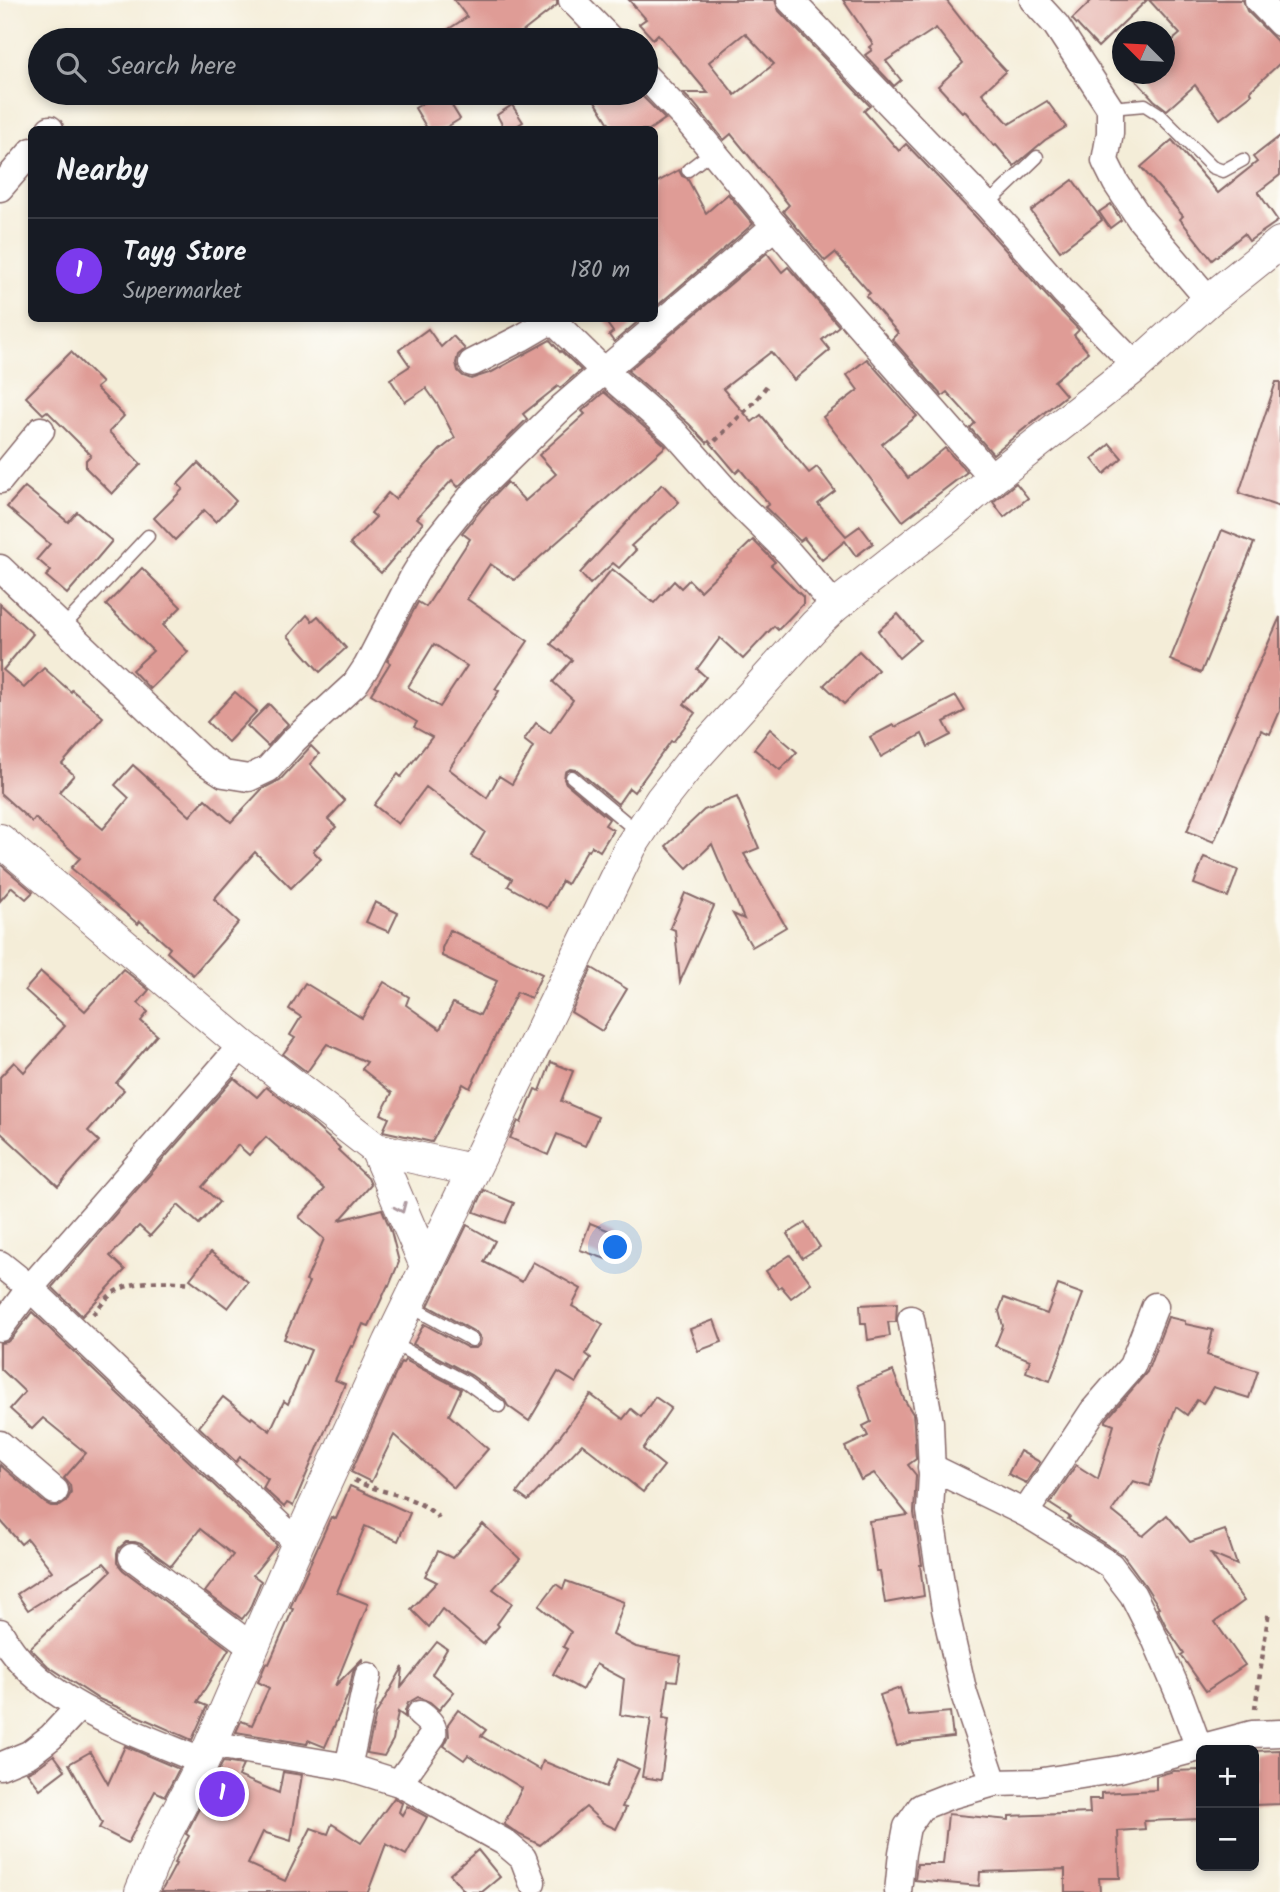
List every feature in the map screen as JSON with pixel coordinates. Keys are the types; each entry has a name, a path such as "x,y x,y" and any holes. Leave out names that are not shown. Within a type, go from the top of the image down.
{"street":[{"path":"572,0 599,28"},
{"path":"790,0 986,205 1063,292 1136,366"},
{"path":"1033,0 1056,25 1110,108 1110,133 1105,160 1116,183 1140,219 1209,300"},
{"path":"1258,0 1280,23"},
{"path":"658,90 687,120 822,284 993,478"},
{"path":"0,188 28,156"},
{"path":"0,568 201,759 224,774 249,778 268,769 294,740 355,684 433,544 473,494 562,407 775,226"},
{"path":"141,1892 161,1843 207,1753 298,1543 426,1266 631,846 661,800 691,762 835,606 1136,366 1209,300 1280,243"},
{"path":"472,363 549,322"},
{"path":"554,322 604,372 675,433 729,494 789,553 835,606"},
{"path":"0,480 41,430"},
{"path":"0,841 242,1045 376,1149 472,1170"},
{"path":"0,1328 30,1288 242,1045"},
{"path":"376,1149 426,1266"},
{"path":"0,1265 30,1288 298,1543"},
{"path":"1026,1513 1093,1411 1132,1366 1155,1306"},
{"path":"911,1319 930,1422 930,1511 945,1609 964,1694 994,1783"},
{"path":"0,1444 55,1490"},
{"path":"932,1467 1026,1513 1110,1565 1133,1595 1181,1699 1198,1745"},
{"path":"132,1557 254,1648"},
{"path":"0,1632 31,1674 79,1707 207,1753 348,1767 399,1783 505,1842 523,1858 532,1882"},
{"path":"348,1767 368,1676"},
{"path":"0,1766 29,1754 51,1737 79,1707"},
{"path":"399,1783 433,1735 432,1724 420,1713"},
{"path":"1210,1745 1252,1734 1280,1733"},
{"path":"898,1892 907,1827 921,1807 994,1783 1037,1782 1120,1769 1196,1749"}],"lane":[{"path":"1110,108 1145,105 1158,114 1212,167 1223,172 1243,160"},
{"path":"688,170 713,151"},
{"path":"986,205 1037,157"},
{"path":"62,628 148,536"},
{"path":"572,777 640,833"},
{"path":"408,1305 472,1340"},
{"path":"390,1342 466,1382 499,1406"}],"path":[{"path":"697,458 756,400 769,383"},
{"path":"75,1331 114,1291 163,1280 192,1283"},
{"path":"332,1469 370,1488 416,1500 439,1518"},
{"path":"1252,1734 1269,1610"}],"building":[{"path":"454,0 557,0 557,5 527,28 450,28 467,17"},
{"path":"629,0 775,0 779,11 870,106 864,111 899,151 906,144 1079,330 1074,335 1088,352 1054,381 1066,395 993,454 970,428 975,423 947,392 942,396 892,339 898,333 866,296 870,293 835,253 825,261 783,211 789,205 731,134 724,140 683,93 708,93 658,34 658,28 643,28 639,24 646,19","holes":["745,33 774,64 735,95 709,62"]},
{"path":"843,0 946,0 1006,71 982,93 1009,124 1047,101 1066,127 1045,140 1014,166 964,110 962,112 938,86 963,63 936,28 886,61 901,80 894,86 865,55 872,50 869,47 873,44"},
{"path":"1092,0 1147,0 1125,21 1112,21 1112,34 1098,47 1072,19"},
{"path":"1149,0 1243,0 1247,11 1280,44 1280,63 1250,91 1252,94 1220,119 1195,85 1167,110 1139,84 1175,84 1175,38 1180,34 1175,29 1175,21 1168,21"},
{"path":"420,105 451,105 460,119 449,126 426,126 415,108"},
{"path":"512,105 523,122 516,126 503,126 497,115"},
{"path":"597,105 651,105 665,119 655,126 611,126"},
{"path":"1280,136 1280,175 1258,192 1278,221 1249,241 1244,234 1212,260 1180,219 1183,216 1141,167 1172,140 1218,193 1257,162 1253,157"},
{"path":"679,170 682,176 687,178 706,213 728,194 753,224 658,305 658,182"},
{"path":"1073,180 1102,220 1060,251 1031,211"},
{"path":"1111,204 1121,220 1110,228 1099,212"},
{"path":"767,253 782,272 788,267 839,326 822,340 830,350 794,380 771,352 723,389 752,422 761,415 809,473 817,467 835,491 818,504 846,536 860,526 873,543 856,556 845,541 822,560 804,538 800,541 765,507 769,504 740,469 736,473 709,441 707,443 628,371"},
{"path":"606,322 637,322 614,342 609,335 613,332"},
{"path":"428,329 441,347 453,336 465,349 458,355 456,363 458,371 471,379 492,372 550,340 581,370 523,414 527,419 458,487 452,480 417,518 423,523 381,573 350,544 376,517 371,513 388,493 395,499 440,450 455,438 426,388 405,402 390,379 410,366 399,350"},
{"path":"71,352 102,383 96,388 124,416 109,432 141,464 112,494 86,468 86,460 91,455 47,411 43,414 26,397"},
{"path":"867,359 917,416 882,444 908,478 945,448 967,472 903,521 823,417 858,390 847,375"},
{"path":"1276,382 1280,382 1280,507 1239,493"},
{"path":"604,392 666,446 514,580 490,564 467,599 528,641 495,689 499,691 449,769 487,798 499,776 512,784 533,747 524,740 536,723 550,733 573,700 553,682 572,660 551,644 612,569 654,603 674,581 681,588 689,580 700,591 753,540 775,562 771,565 803,597 803,604 778,630 774,626 743,659 720,638 697,669 706,677 684,704 695,713 634,792 629,788 618,804 577,770 570,769 565,772 566,783 609,819 605,825 613,830 600,851 592,846 587,850 567,884 562,881 547,908 508,886 512,879 471,856 485,832 426,787 398,824 374,805 398,774 401,777 432,737 414,727 417,722 371,694 390,663 387,661 418,602 426,607 470,539 462,533 507,482 525,501 556,474 539,455 585,414 582,411","holes":["434,644 467,666 440,707 408,687"]},
{"path":"1110,444 1122,458 1104,474 1092,459"},
{"path":"198,463 236,501 216,522 204,510 175,540 154,518 183,489 178,484"},
{"path":"1016,483 1028,498 1004,517 993,502"},
{"path":"662,484 679,502 631,546 636,550 619,568 613,563 590,584 580,573"},
{"path":"25,487 68,522 77,512 112,541 67,594 46,576 51,571 37,559 50,544 7,507"},
{"path":"1222,530 1254,543 1201,673 1170,660"},
{"path":"142,568 181,607 163,625 188,652 150,689 132,670 153,651 106,605"},
{"path":"0,604 33,634 3,670 24,688 44,668 103,717 62,764 74,775 59,792 103,829 129,798 115,785 133,765 190,816 205,799 231,822 262,789 280,780 311,746 319,754 310,764 345,801 328,819 336,827 313,851 321,859 291,888 255,852 237,872 214,899 239,922 193,975 167,952 170,948 140,921 138,924 71,868 80,858 35,818 32,822 0,793"},
{"path":"898,614 920,640 899,658 878,631"},
{"path":"307,615 312,621 318,616 346,648 320,672 288,636"},
{"path":"1280,617 1280,711 1270,734 1261,730 1214,842 1187,831"},
{"path":"859,651 878,670 844,704 824,685"},
{"path":"235,692 257,711 228,742 207,722"},
{"path":"956,696 965,711 944,722 951,735 928,747 922,734 881,757 870,737"},
{"path":"269,704 288,724 268,746 247,726"},
{"path":"770,729 797,752 780,770 754,749"},
{"path":"737,797 759,848 744,854 786,927 752,947 733,914 744,919 712,844 687,868 666,846 704,810"},
{"path":"1204,857 1238,870 1228,897 1194,884"},
{"path":"0,864 33,892 26,899 12,887 0,901"},
{"path":"685,893 714,906 680,982 675,930 670,928"},
{"path":"375,902 398,913 389,932 366,922"},
{"path":"450,930 542,974 531,998 517,992 470,1088 463,1084 432,1142 383,1131 389,1118 381,1114 392,1093 362,1069 367,1062 327,1044 307,1072 283,1054 295,1038 290,1035 301,1017 289,1009 305,983 362,1018 384,982 409,997 406,1005 440,1029 453,1003 480,1015 497,981 442,956 442,948"},
{"path":"592,968 627,989 602,1031 571,1012"},
{"path":"123,969 149,990 138,1003 148,1012 141,1021 157,1035 116,1083 124,1090 88,1131 99,1141 58,1186 0,1132 0,1077 14,1062 24,1072 65,1026 25,990 41,972 85,1011"},
{"path":"551,1062 573,1071 561,1101 598,1117 585,1146 557,1134 548,1155 510,1138 518,1121 521,1123 535,1089 540,1091"},
{"path":"234,1078 257,1097 266,1087 310,1121 368,1178 371,1185 340,1220 382,1209 399,1262 369,1326 363,1324 335,1380 345,1384 293,1506 287,1503 284,1507 263,1488 268,1479 240,1457 236,1462 199,1427 223,1397 270,1431 284,1401 288,1404 311,1350 284,1339 324,1239 299,1217 325,1189 266,1137 249,1155 238,1145 202,1187 219,1202 199,1224 178,1205 150,1236 139,1226 110,1256 125,1270 82,1316 52,1287"},
{"path":"484,1190 514,1203 505,1223 474,1212"},
{"path":"590,1223 615,1233 606,1259 580,1250"},
{"path":"805,1223 820,1247 802,1258 787,1234"},
{"path":"467,1225 495,1241 484,1262 522,1282 533,1262 581,1289 572,1306 603,1324 586,1354 591,1358 576,1383 558,1372 529,1421 471,1375 413,1344 424,1324 468,1348 476,1348 480,1344 481,1339 477,1333 428,1306"},
{"path":"211,1252 248,1282 228,1308 190,1279"},
{"path":"790,1255 811,1283 791,1298 781,1286 778,1288 766,1271"},
{"path":"1058,1285 1083,1294 1050,1381 1026,1372 1030,1360 995,1346 1003,1326 999,1311 1004,1298 1047,1314"},
{"path":"897,1303 896,1322 888,1322 890,1336 868,1340 866,1323 861,1323 860,1305"},
{"path":"32,1312 277,1545 253,1575 261,1581 249,1610 242,1619 205,1592 233,1555 200,1529 171,1566 141,1544 126,1542 119,1548 117,1563 123,1570 229,1649 197,1702 207,1706 192,1740 97,1698 48,1666 30,1648 111,1571 104,1563 28,1610 17,1594 52,1571 27,1539 21,1544 0,1520 0,1465 45,1503 60,1506 71,1493 70,1485 64,1478 86,1453 43,1418 32,1429 10,1409 25,1392 0,1368 0,1343 12,1338"},
{"path":"1168,1317 1213,1330 1207,1355 1258,1371 1249,1398 1213,1387 1203,1403 1197,1400 1187,1415 1176,1407 1150,1486 1133,1481 1112,1511 1143,1536 1167,1515 1190,1542 1225,1530 1237,1565 1211,1554 1244,1601 1215,1622 1245,1665 1206,1691 1181,1655 1184,1653 1167,1628 1157,1608 1159,1607 1123,1555 1083,1530 1068,1519 1070,1517 1050,1504 1076,1465 1098,1479 1114,1425 1106,1420 1147,1372"},
{"path":"714,1320 722,1342 698,1351 690,1329"},
{"path":"405,1360 461,1389 449,1415 488,1449 454,1488 394,1435 371,1482 351,1472 401,1362"},
{"path":"893,1371 913,1414 916,1459 908,1465 916,1475 914,1513 924,1596 885,1603 880,1571 876,1571 869,1521 908,1515 874,1473 861,1480 845,1447 868,1436 863,1426 871,1422 858,1385"},
{"path":"591,1395 623,1419 631,1409 641,1417 655,1397 671,1408 643,1449 664,1466 643,1492 582,1444 528,1501 517,1493"},
{"path":"1020,1451 1040,1462 1026,1483 1008,1474"},
{"path":"350,1486 410,1513 398,1541 365,1526 337,1592 368,1604 335,1686 363,1660 353,1672 348,1695 325,1747 308,1740 307,1744 236,1732 241,1721 252,1725 269,1688 258,1682 266,1663 269,1664 293,1609 290,1608 331,1517 336,1519"},
{"path":"483,1524 520,1559 493,1589 512,1603 497,1624 499,1626 483,1644 442,1609 429,1627 411,1609 437,1582 425,1576 438,1551 452,1558"},
{"path":"566,1581 624,1602 613,1635 636,1647 681,1656 677,1681 668,1680 663,1718 669,1719 661,1780 642,1777 651,1719 620,1715 624,1679 596,1664 582,1690 553,1674 567,1649 563,1647 571,1632 539,1606 556,1584 563,1589"},
{"path":"437,1642 447,1649 432,1674 454,1692 439,1710 418,1697 408,1703 405,1717 398,1712 393,1740 384,1756 367,1753 376,1714 403,1667 401,1687"},
{"path":"900,1688 909,1716 950,1712 953,1737 897,1746 880,1695"},
{"path":"458,1710 486,1730 481,1736 540,1770 543,1761 606,1787 618,1759 639,1769 622,1807 626,1808 616,1829 603,1823 586,1807 540,1845 504,1824 522,1788 468,1755 464,1760 444,1746 449,1736 448,1724"},
{"path":"125,1746 179,1769 165,1796 155,1791 128,1843 99,1828 102,1823 69,1764 90,1752 108,1784"},
{"path":"1280,1750 1280,1804 1259,1805 1259,1751"},
{"path":"54,1755 65,1770 40,1789 27,1772"},
{"path":"223,1762 243,1765 238,1776 279,1793 283,1772 302,1775 291,1841 263,1832 248,1864 285,1881 311,1828 328,1834 332,1824 361,1843 394,1798 402,1803 399,1812 402,1815 407,1806 427,1817 406,1855 386,1844 368,1892 161,1892 189,1836 186,1834"},
{"path":"1196,1770 1196,1819 1144,1821 1145,1829 1118,1831 1120,1878 1099,1878 1100,1892 1065,1892 1065,1869 980,1872 979,1886 915,1880 917,1864 943,1864 948,1814 1009,1820 1009,1816 1090,1813 1089,1799 1101,1799 1101,1793 1156,1790 1156,1776 1174,1771"},
{"path":"478,1850 500,1877 482,1892 465,1892 450,1874"}],"place":[{"name":"Tayg Store","path":"222,1794"}]}
